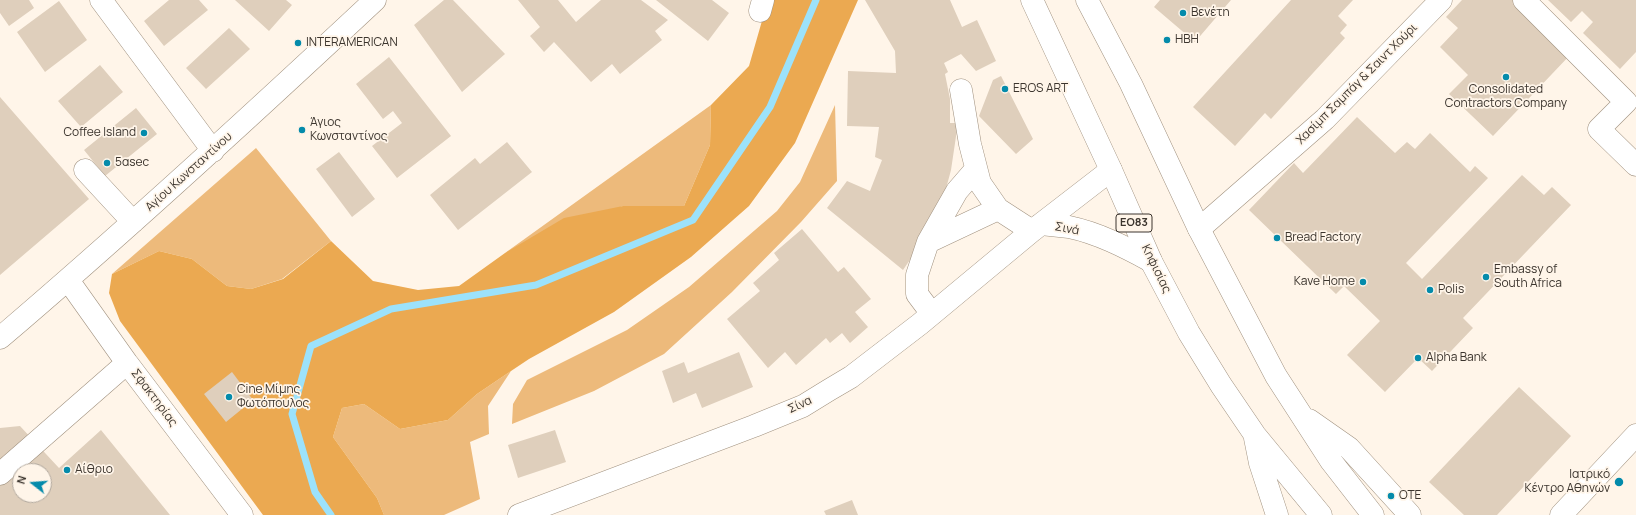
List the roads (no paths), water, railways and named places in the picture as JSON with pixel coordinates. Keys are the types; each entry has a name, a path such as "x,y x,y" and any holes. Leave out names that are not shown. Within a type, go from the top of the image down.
{"street":[{"path":"102,0 213,151"},
{"name":"Αγίου Κωνσταντίνου","path":"0,338 68,280 213,151 375,0"},
{"name":"Κηφισίας","path":"1032,0 1111,170 1151,261 1189,333 1254,435 1321,515"},
{"path":"1086,0 1131,84 1199,229 1276,376 1331,461 1372,515"},
{"name":"Χασίμπ Σαμπάγ & Σαιντ Χούρι","path":"1199,229 1325,119 1441,0"},
{"path":"1524,0 1626,102 1599,128 1636,165"},
{"path":"961,90 980,183 998,209 1036,228"},
{"path":"932,314 917,294 917,275 928,242 957,191 976,169"},
{"path":"84,170 133,222"},
{"name":"Σινά","path":"1036,228 1111,170"},
{"path":"928,242 998,209"},
{"name":"Σινά","path":"1036,228 1070,228 1098,236 1151,261"},
{"name":"Σίνα","path":"519,515 803,406 851,377 932,314 1036,228"},
{"name":"Σφακτηρίας","path":"68,280 127,363 242,515"},
{"path":"0,474 127,363"},
{"path":"1299,413 1349,448 1410,515"},
{"path":"1254,435 1260,463 1277,515"},
{"path":"1561,515 1636,435"}],"waterway":[{"path":"331,515 315,492 292,414 311,346 391,309 536,285 693,220 770,107 816,0"}],"place":[{"name":"Βενέτη","path":"1183,13"},
{"name":"ΗΒΗ","path":"1167,40"},
{"name":"INTERAMERICAN","path":"298,43"},
{"name":"Consolidated Contractors Company","path":"1506,77"},
{"name":"EROS ART","path":"1005,89"},
{"name":"Άγιος Κωνσταντίνος","path":"302,130"},
{"name":"Coffee Island","path":"144,133"},
{"name":"5αsec","path":"107,163"},
{"name":"Bread Factory","path":"1277,238"},
{"name":"Embassy of South Africa","path":"1486,277"},
{"name":"Kave Home","path":"1363,282"},
{"name":"Polis","path":"1430,290"},
{"name":"Alpha Bank","path":"1418,358"},
{"name":"Cine Μίμης Φωτόπουλος","path":"229,397"},
{"name":"Αίθριο","path":"67,470"},
{"name":"Ιατρικό Κέντρο Αθηνών","path":"1619,482"},
{"name":"ΟΤΕ","path":"1391,496"}]}
